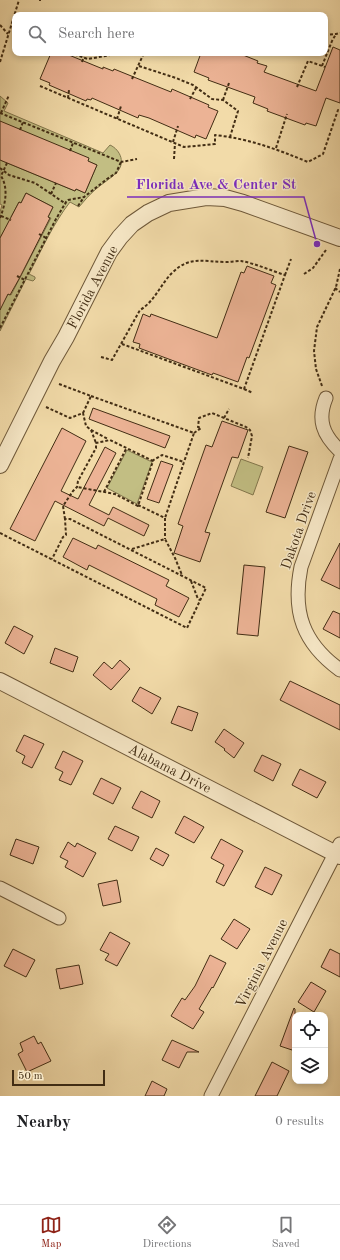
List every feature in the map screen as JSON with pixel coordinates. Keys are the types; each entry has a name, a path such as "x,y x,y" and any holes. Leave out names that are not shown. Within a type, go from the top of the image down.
{"street":[{"name":"Florida Avenue","path":"0,465 108,252 132,224 148,213 169,203 206,197 225,198 340,238"},
{"path":"326,398 322,408 321,418 323,429 340,451"},
{"name":"Dakota Drive","path":"340,459 301,567 297,590 297,603 301,620 316,649 340,670"},
{"name":"Alabama Drive","path":"0,681 338,851"},
{"name":"Virginia Avenue","path":"211,1096 338,851"},
{"path":"0,888 59,918"}],"path":[{"path":"15,12 19,0"},
{"path":"0,62 12,22"},
{"path":"0,25 8,34"},
{"path":"328,35 340,32"},
{"path":"328,53 336,34"},
{"path":"78,56 88,59 105,56"},
{"path":"132,79 143,56"},
{"path":"298,87 308,61 323,67 327,56"},
{"path":"82,62 84,58"},
{"path":"139,66 176,78 196,88 212,99 223,100 238,111 230,137"},
{"path":"223,100 229,83"},
{"path":"40,86 184,147 215,144 215,135 250,140 276,148 308,162 322,154 338,110 340,110"},
{"path":"190,99 196,88"},
{"path":"68,98 69,90"},
{"path":"9,95 1,113 120,162 137,159"},
{"path":"117,119 121,106"},
{"path":"276,148 288,114"},
{"path":"20,130 23,122"},
{"path":"174,159 174,143 178,126"},
{"path":"70,151 72,143"},
{"path":"78,206 84,197 116,173 120,162"},
{"path":"7,163 1,176 4,184 6,202 0,217 11,220"},
{"path":"0,168 9,175 35,183 66,204"},
{"path":"51,194 56,183"},
{"path":"0,328 56,219 68,200 84,197"},
{"path":"39,234 46,238"},
{"path":"304,274 313,268 326,250"},
{"path":"244,389 291,259"},
{"path":"101,358 112,360 140,310 147,306 157,294 164,282 180,266 192,261 242,261 285,276"},
{"path":"326,398 316,370 314,346 317,327 335,288 340,269"},
{"path":"17,276 25,280"},
{"path":"335,288 340,292"},
{"path":"122,344 244,389 253,394"},
{"path":"59,384 194,433"},
{"path":"91,396 83,413 86,426 152,461"},
{"path":"46,407 70,418 83,413"},
{"path":"224,418 229,409"},
{"path":"182,575 176,558 165,539 165,518 194,433 201,428 198,427 199,418 212,413 250,430 252,436 248,458"},
{"path":"52,559 63,536 66,535 63,506 77,487 78,482 96,448 96,443 91,430"},
{"path":"96,443 110,440"},
{"path":"104,492 126,448"},
{"path":"152,461 162,455 184,462"},
{"path":"138,505 154,461 152,461"},
{"path":"77,487 115,494 165,518"},
{"path":"0,533 187,628 206,588 70,519 65,519"},
{"path":"131,550 165,539"},
{"path":"191,580 198,599 200,600"}],"shaded area":[{"path":"0,96 8,103 4,111 103,153 110,145 114,147 121,158 121,166 116,173 94,191 79,207 70,202 64,210 29,274 35,277 35,279 33,281 26,279 0,331 0,308 8,294 11,295 51,218 48,217 53,207 26,193 21,203 19,202 11,217 12,218 1,236 0,244 0,212 2,205 0,204 0,160 75,191 76,189 85,193 97,165 0,124"},
{"path":"127,450 152,462 137,504 107,488"},
{"path":"241,459 263,467 253,495 231,486"}],"building":[{"path":"333,47 340,50 340,103 326,98 316,126 306,123 305,125 267,111 268,109 253,103 255,97 208,80 209,78 194,72 200,56 246,56 258,61 257,63 267,66 264,72 316,91"},
{"path":"50,56 71,56 103,69 103,67 113,71 114,69 171,92 172,89 209,105 208,107 218,111 206,139 196,135 195,138 149,118 139,115 138,118 92,98 91,100 87,99 86,101 49,85 50,83 40,79"},
{"path":"0,121 89,158 88,161 97,165 85,193 76,189 75,191 0,160"},
{"path":"26,193 53,207 48,217 50,218 19,279 10,295 8,294 0,310 0,238 19,202 21,203"},
{"path":"247,266 274,276 271,283 276,285 249,358 247,357 238,382 213,373 212,375 139,348 140,344 133,342 143,314 150,317 151,314 217,338 241,272 244,273"},
{"path":"93,408 170,436 165,448 89,419"},
{"path":"222,421 248,430 238,458 232,457 205,532 210,533 200,562 174,553 183,526 178,524 206,445 212,447"},
{"path":"62,428 86,441 61,491 78,499 105,447 116,453 89,505 109,515 113,507 149,525 144,536 108,518 104,526 55,501 35,541 10,529"},
{"path":"289,446 308,452 285,518 266,512"},
{"path":"161,461 173,465 159,503 147,499"},
{"path":"73,538 96,549 98,545 169,580 166,586 189,598 179,617 155,605 157,599 89,565 87,570 63,557"},
{"path":"340,543 340,589 321,580"},
{"path":"244,565 265,567 258,636 237,634"},
{"path":"333,611 340,614 340,638 323,629"},
{"path":"14,626 33,636 24,654 5,643"},
{"path":"55,648 78,657 73,672 50,663"},
{"path":"120,660 130,669 111,690 93,675 104,662 112,669"},
{"path":"290,681 340,705 340,730 280,700"},
{"path":"140,687 161,698 152,714 132,701"},
{"path":"178,706 198,713 192,731 171,723"},
{"path":"224,729 244,743 234,758 215,742"},
{"path":"24,735 44,744 32,768 22,763 25,756 16,751"},
{"path":"63,751 83,761 71,785 59,780 63,772 55,768"},
{"path":"262,755 281,764 273,781 254,771"},
{"path":"300,769 326,782 317,798 292,785"},
{"path":"101,778 121,788 113,804 93,794"},
{"path":"141,791 160,801 152,818 132,808"},
{"path":"184,816 204,827 194,843 175,833"},
{"path":"115,826 139,837 132,851 108,839"},
{"path":"16,839 39,847 33,864 10,855"},
{"path":"221,839 243,851 224,886 216,882 224,865 211,858"},
{"path":"68,842 75,847 77,843 96,853 83,877 65,867 68,861 60,857"},
{"path":"156,848 169,855 163,866 150,859"},
{"path":"265,867 282,875 272,895 255,887"},
{"path":"117,880 121,902 103,906 98,884"},
{"path":"234,919 250,929 237,949 221,939"},
{"path":"110,932 130,943 117,966 105,960 109,954 100,950"},
{"path":"13,949 35,960 26,977 4,966"},
{"path":"330,949 340,954 340,977 321,967"},
{"path":"210,955 226,963 213,988 212,987 199,1009 204,1012 193,1029 171,1016 182,998 185,1000 195,986"},
{"path":"79,965 83,984 60,989 56,969"},
{"path":"311,982 326,991 314,1012 298,1002"},
{"path":"292,1013 292,1050 280,1046"},
{"path":"34,1036 38,1044 41,1042 51,1061 27,1072 18,1054 23,1051 20,1043"},
{"path":"172,1040 199,1052 187,1052 179,1068 162,1060"},
{"path":"272,1062 289,1071 277,1096 255,1096"},
{"path":"152,1081 167,1089 164,1096 145,1096"}],"place":[{"name":"Florida Ave & Center St","path":"317,244"}]}
